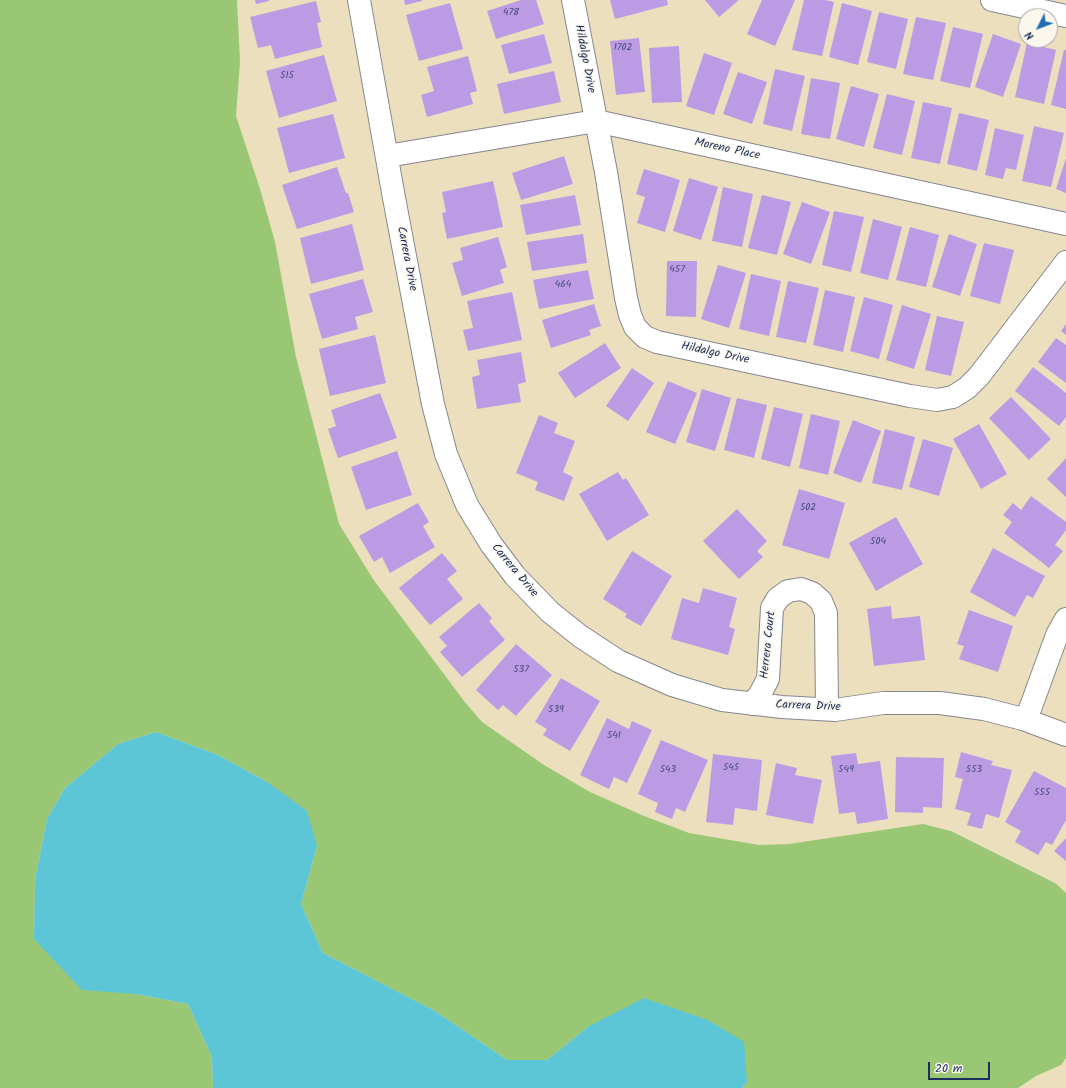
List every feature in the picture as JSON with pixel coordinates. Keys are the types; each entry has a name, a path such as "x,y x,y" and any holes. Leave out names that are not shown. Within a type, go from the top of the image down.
{"street":[{"name":"Carrera Drive","path":"359,0 433,404 446,454 467,505 491,544 516,576 550,612 580,636 618,661 672,686 722,700 752,704 835,710 883,703 940,703 984,708 1026,720 1066,735"},
{"name":"Hildalgo Drive","path":"573,0 606,172 630,316 636,328 645,337 657,342 910,396 937,400 953,397 968,388 979,376 1066,262"},
{"path":"992,0 1066,16"},
{"name":"Moreno Place","path":"387,156 596,121 1066,224"},
{"name":"Herrera Court","path":"752,704 760,694 768,679 772,608 778,598 788,591 801,589 812,593 821,601 826,613 827,709"},
{"path":"1026,720 1057,635 1066,619"}],"green space":[{"path":"0,0 237,0 240,62 236,116 260,189 275,242 296,357 339,524 373,579 464,701 482,722 544,765 590,792 644,816 689,833 759,845 789,844 923,824 951,831 1055,883 1066,893 1066,1058 1061,1065 1036,1076 1018,1088 742,1088 747,1082 589,1026 547,1060 507,1060 435,1011 323,953 301,904 317,846 267,782 218,755 156,732 118,744 65,788 47,819 35,880 34,939 136,994 188,1004 212,1057 213,1088 0,1088"}],"water":[{"path":"156,732 218,755 267,782 307,811 317,846 301,904 323,953 435,1011 507,1060 547,1060 589,1026 644,998 708,1020 744,1042 747,1082 742,1088 213,1088 212,1057 188,1004 136,994 82,990 34,939 35,880 47,819 65,788 118,744"}],"building":[{"path":"255,0 269,0 269,1 256,4"},
{"path":"404,0 422,0 422,1 405,5"},
{"path":"521,0 536,0 544,24 496,39 487,11"},
{"path":"610,0 667,0 668,5 615,19"},
{"path":"705,0 739,0 719,17"},
{"path":"762,0 795,0 775,46 747,34"},
{"path":"804,0 825,0 834,2 822,56 792,50"},
{"path":"316,1 321,22 317,23 322,47 275,59 271,45 258,48 250,17"},
{"path":"450,3 463,49 419,61 406,15"},
{"path":"842,3 872,11 858,65 829,57"},
{"path":"879,12 908,19 896,69 867,62"},
{"path":"916,17 946,23 933,80 903,74"},
{"path":"953,27 983,34 970,88 940,81"},
{"path":"544,34 552,63 509,74 501,45"},
{"path":"993,34 1018,43 1018,48 1020,48 1003,97 975,87"},
{"path":"639,38 645,92 616,95 610,41"},
{"path":"679,46 682,102 652,103 649,48"},
{"path":"1026,48 1048,48 1056,50 1044,104 1015,97"},
{"path":"1064,50 1066,50 1066,109 1051,105"},
{"path":"704,53 732,63 714,115 686,106"},
{"path":"324,55 337,101 279,118 266,71"},
{"path":"468,56 477,91 470,93 473,104 427,117 421,95 434,91 427,67"},
{"path":"775,69 805,76 792,131 763,124"},
{"path":"554,71 561,102 504,114 497,84"},
{"path":"738,72 767,82 752,124 723,114"},
{"path":"811,78 840,83 830,139 801,134"},
{"path":"851,86 879,94 864,147 836,139"},
{"path":"887,94 915,101 902,155 873,148"},
{"path":"923,102 952,108 940,164 911,158"},
{"path":"959,113 989,120 977,171 947,164"},
{"path":"333,114 345,158 289,173 277,128"},
{"path":"1034,126 1064,133 1051,187 1022,181"},
{"path":"995,128 1024,135 1016,170 1006,168 1003,179 985,175"},
{"path":"564,156 573,184 521,200 512,173"},
{"path":"1066,158 1066,193 1056,189"},
{"path":"337,167 354,212 297,229 282,185"},
{"path":"644,169 680,180 665,232 637,223 645,197 636,194"},
{"path":"689,178 718,187 701,240 673,231"},
{"path":"493,181 503,227 447,239 442,213 446,212 442,192"},
{"path":"723,187 753,194 742,247 712,241"},
{"path":"575,195 581,225 526,235 520,205"},
{"path":"762,195 791,202 777,255 748,248"},
{"path":"802,202 830,212 811,264 783,254"},
{"path":"834,211 864,217 851,272 822,265"},
{"path":"873,219 902,227 888,280 860,273"},
{"path":"352,224 364,270 311,284 300,238"},
{"path":"910,227 939,235 926,287 896,280"},
{"path":"583,234 587,263 532,271 527,242"},
{"path":"949,234 977,244 960,296 932,287"},
{"path":"498,237 507,267 500,270 504,283 462,296 452,263 463,260 460,248"},
{"path":"984,243 1014,250 1000,304 970,296"},
{"path":"667,261 697,261 696,317 666,316"},
{"path":"718,265 746,273 729,328 701,319"},
{"path":"588,270 594,299 539,309 533,280"},
{"path":"751,274 781,281 769,336 739,329"},
{"path":"363,279 373,312 355,317 358,329 322,339 309,294"},
{"path":"788,281 819,288 806,343 776,337"},
{"path":"825,290 855,297 843,352 813,345"},
{"path":"512,292 522,340 468,351 463,330 473,328 467,301"},
{"path":"864,297 893,305 879,359 850,351"},
{"path":"594,304 601,326 589,330 591,335 551,348 542,320"},
{"path":"902,305 931,314 914,369 886,360"},
{"path":"937,316 964,322 951,376 925,370"},
{"path":"1066,324 1066,335 1061,331"},
{"path":"375,335 386,383 330,396 319,349"},
{"path":"1056,338 1066,345 1066,383 1038,362"},
{"path":"605,343 621,368 575,398 558,373"},
{"path":"521,352 526,382 518,384 521,402 477,409 472,377 480,375 477,360"},
{"path":"1033,367 1066,393 1066,417 1059,426 1015,391"},
{"path":"632,368 654,383 628,421 606,406"},
{"path":"668,381 697,393 675,444 646,432"},
{"path":"702,389 731,398 715,451 686,442"},
{"path":"380,393 397,438 338,458 328,429 336,426 331,410"},
{"path":"1011,397 1051,439 1029,460 989,418"},
{"path":"737,398 767,405 754,458 724,450"},
{"path":"774,407 803,414 790,467 761,459"},
{"path":"811,414 840,421 828,475 799,468"},
{"path":"539,415 558,423 554,433 575,441 563,472 573,477 564,501 535,490 538,482 516,473"},
{"path":"853,420 881,431 861,483 833,473"},
{"path":"979,424 1007,474 981,489 953,439"},
{"path":"885,429 915,437 902,490 872,483"},
{"path":"923,439 953,448 939,496 909,487"},
{"path":"397,451 412,495 366,510 351,467"},
{"path":"1066,458 1066,497 1047,479"},
{"path":"618,472 623,480 626,478 649,515 607,541 579,494"},
{"path":"799,489 845,503 829,559 782,545"},
{"path":"1031,496 1066,522 1066,530 1055,545 1063,551 1049,568 1004,533 1012,522 1003,515 1013,503 1021,510"},
{"path":"418,503 429,522 423,526 435,547 390,573 382,557 374,562 359,536"},
{"path":"737,509 767,541 757,551 763,557 739,579 703,541"},
{"path":"896,517 923,564 876,591 849,543"},
{"path":"993,548 1045,576 1033,598 1027,595 1015,617 970,592"},
{"path":"632,551 672,576 641,626 625,617 627,614 603,599"},
{"path":"442,553 457,571 447,579 463,599 430,625 399,588"},
{"path":"703,588 737,598 729,627 735,629 728,655 671,639 682,598 699,603"},
{"path":"479,603 492,618 489,621 505,640 462,677 440,652 447,646 439,637"},
{"path":"891,606 892,619 920,616 925,660 874,666 867,609"},
{"path":"969,610 1013,626 998,672 959,659 964,646 957,644"},
{"path":"516,644 552,675 516,716 503,705 498,710 476,690"},
{"path":"561,678 600,701 570,751 543,735 547,729 535,722"},
{"path":"607,718 629,729 632,721 652,730 627,783 614,777 609,789 580,775"},
{"path":"661,740 708,760 685,812 676,808 672,819 655,812 658,803 638,794"},
{"path":"961,752 993,761 991,765 1012,770 999,818 986,814 982,829 967,825 971,813 955,809 963,779 955,777"},
{"path":"856,753 858,764 880,761 888,819 857,824 855,812 839,814 831,756"},
{"path":"713,754 762,760 757,811 735,808 733,825 706,822"},
{"path":"896,757 944,758 942,808 923,807 923,813 895,812"},
{"path":"776,763 797,768 795,775 822,780 813,824 766,815"},
{"path":"1034,771 1066,788 1066,820 1052,845 1046,842 1038,855 1015,842 1021,831 1005,822"},
{"path":"1066,838 1066,861 1054,851"}]}
